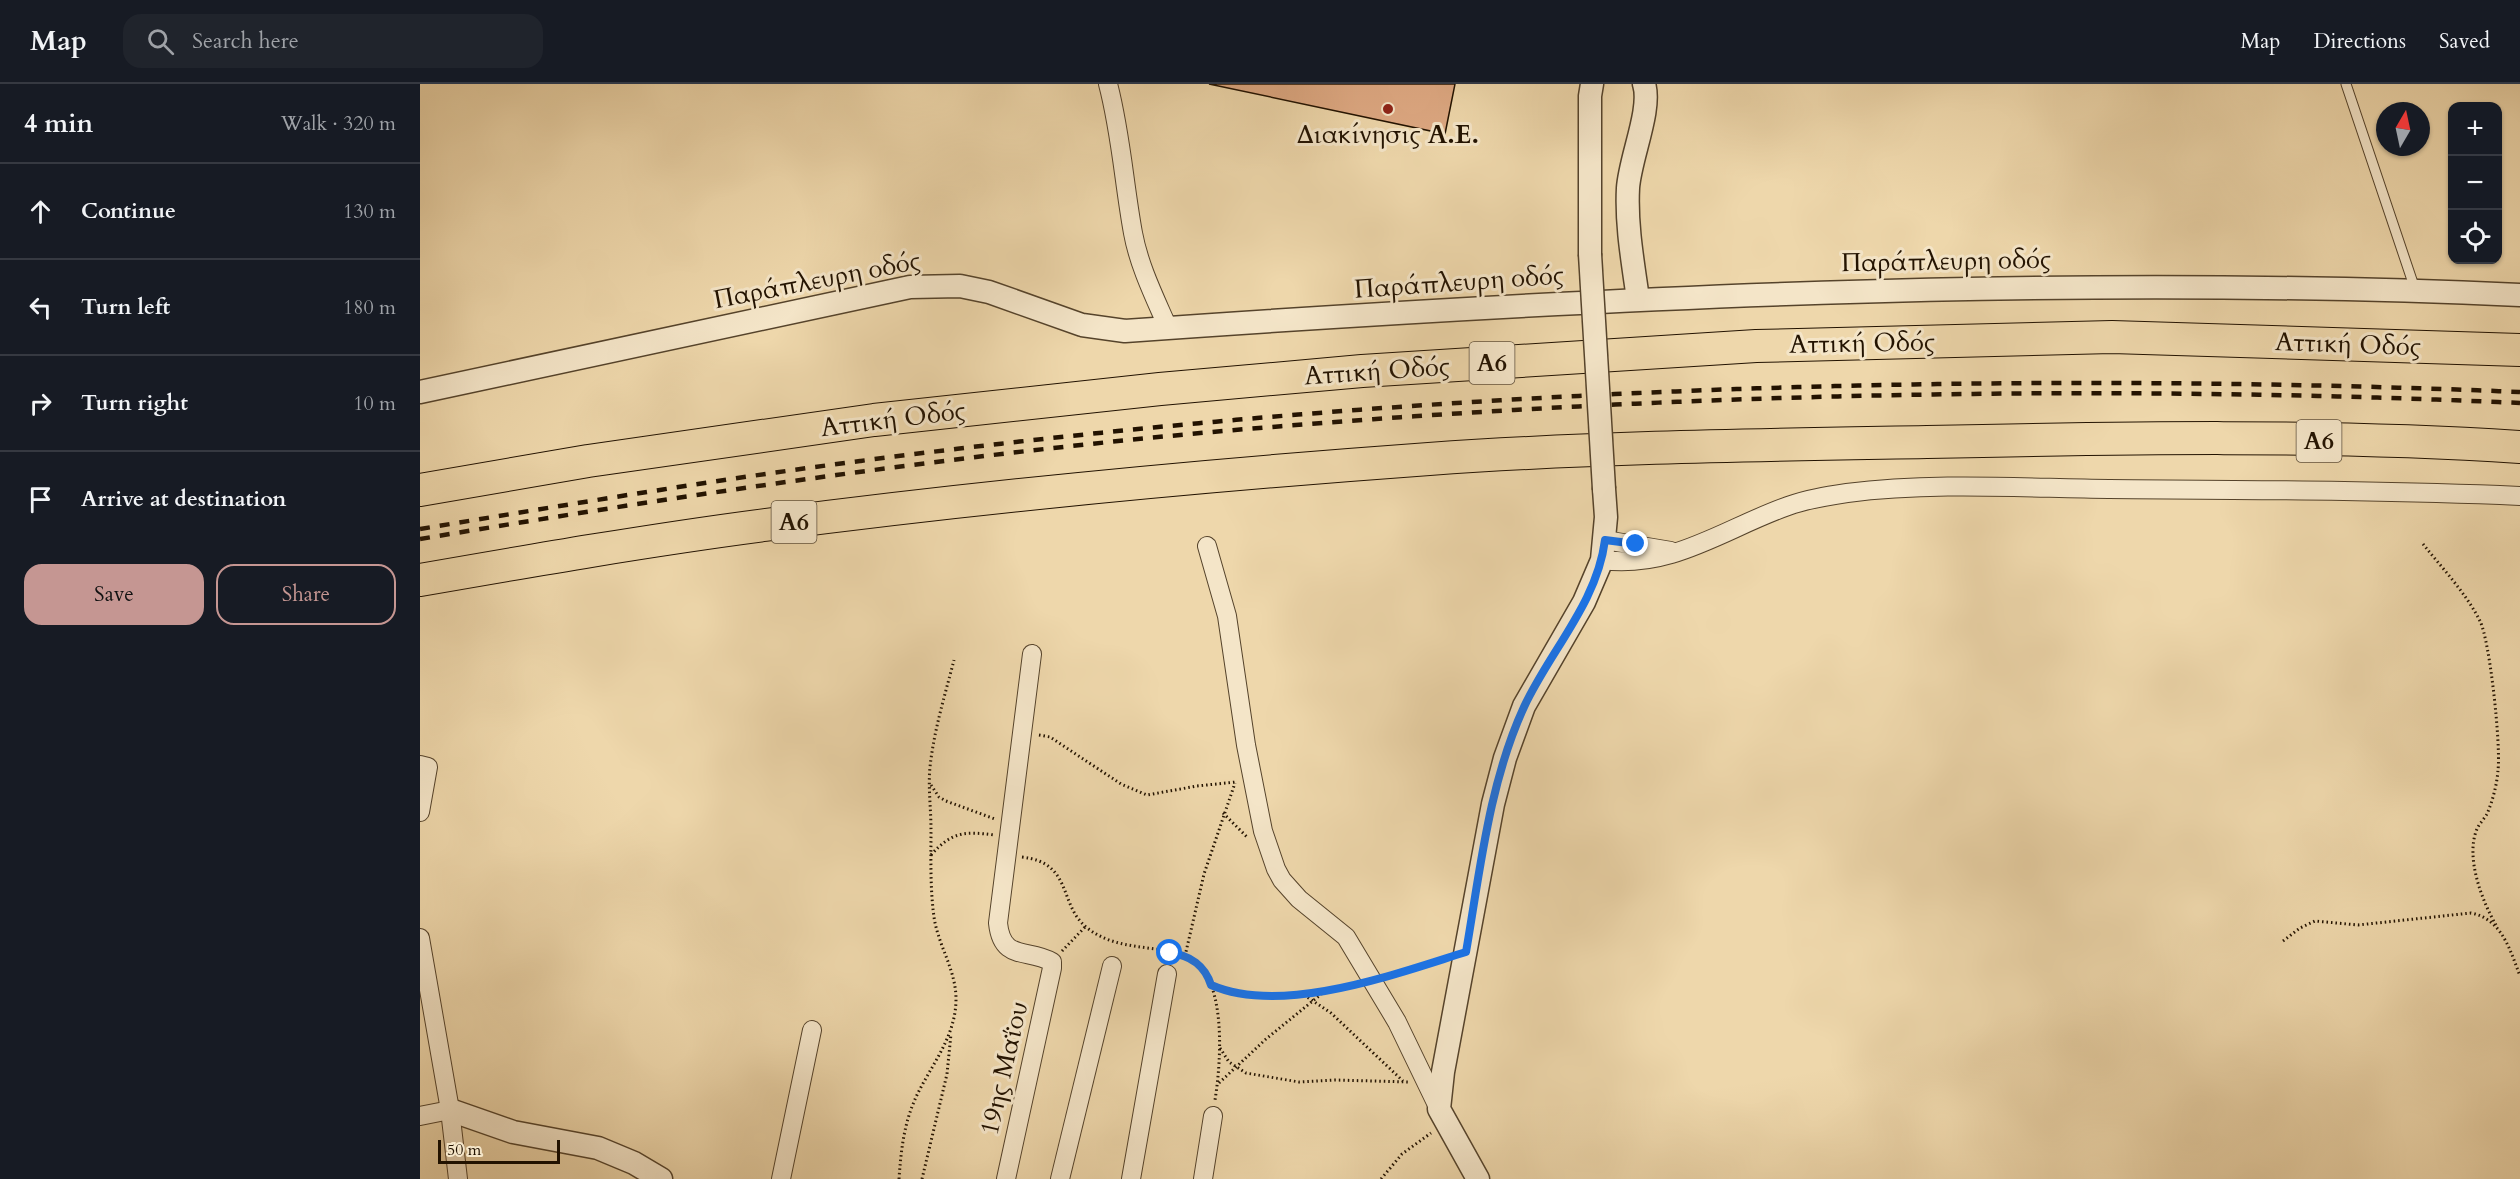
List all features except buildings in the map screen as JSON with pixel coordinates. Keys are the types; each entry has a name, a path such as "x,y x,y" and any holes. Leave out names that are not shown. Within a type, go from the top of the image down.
{"highway":[{"name":"Αττική Οδός","path":"420,490 588,461 874,420 1160,389 1362,371 1756,346 2112,337 2520,350"},
{"name":"Α6","path":"420,580 595,550 885,510 1170,480 1434,458 1751,445 2118,438 2450,442 2520,447"}],"street":[{"path":"1108,84 1124,167 1133,235 1146,279 1168,328"},
{"path":"1439,1109 1443,1072 1493,804 1514,730 1524,706 1584,602 1604,550 1604,489 1588,188 1592,84"},
{"path":"1638,299 1630,236 1628,189 1632,161 1645,114 1647,93 1644,84"},
{"name":"Παράπλευρη οδός","path":"420,392 910,287 960,286 970,288 989,292 1082,325 1125,331 1638,299 1802,292 2100,287 2415,291 2520,296"},
{"path":"1604,550 1675,551 1700,545 1787,506 1814,498 1901,489 1988,487 2395,491 2520,496"},
{"path":"1207,546 1227,616 1244,782 1282,880 1299,899 1346,937 1397,1022 1439,1109 1478,1179"},
{"path":"1032,654 998,923 999,936 1007,947 1019,954 1043,957 1052,965"},
{"path":"420,765 428,767 420,812"},
{"path":"420,938 427,1021 450,1110 458,1179"},
{"name":"19ης Μαΐου","path":"1006,1179 1052,965"},
{"path":"1060,1179 1112,966"},
{"path":"1131,1179 1167,974"},
{"path":"781,1179 812,1030"},
{"path":"420,1116 450,1110 513,1132 598,1148 633,1171 661,1179"},
{"path":"1203,1179 1213,1116"}],"lane":[{"path":"2346,84 2415,291"}],"path":[{"path":"2422,544 2472,606 2481,623 2488,651 2499,767 2495,790 2487,812 2477,829 2474,859 2485,905 2510,949 2520,976"},
{"path":"922,1179 946,1074 956,1001 955,981 937,935 934,916 930,784 935,735 954,660"},
{"path":"1023,731 1050,737 1121,784 1147,795 1244,782"},
{"path":"1185,956 1204,873 1244,782"},
{"path":"930,784 946,801 979,812 1008,840 1032,858 1046,863 1058,876 1074,910 1086,927 1117,944 1185,956 1197,962 1208,976 1217,1011 1220,1047 1213,1116"},
{"path":"931,856 943,842 951,837 971,833 1008,840"},
{"path":"2283,941 2300,928 2315,921 2358,925 2471,913 2484,915 2496,925"},
{"path":"1052,965 1086,927"},
{"path":"1211,985 1226,991 1264,997 1302,994 1372,980 1466,952"},
{"path":"1218,1084 1326,990"},
{"path":"1302,994 1331,1013 1404,1082"},
{"path":"899,1179 901,1147 908,1117 917,1094 945,1045 952,1027"},
{"path":"1220,1047 1229,1062 1246,1073 1299,1082 1335,1080 1426,1082"},
{"path":"1381,1179 1402,1154 1429,1137 1435,1128 1439,1109"}],"railway":[{"path":"420,529 805,468 1067,436 1481,401 1688,391 1896,385 2104,383 2312,385 2520,392"},
{"path":"420,539 738,489 950,460 1164,436 1427,415 1739,399 2051,393 2364,397 2520,403"}],"place":[{"name":"Διακίνησις Α.Ε.","path":"1388,109"}],"route":[{"path":"1170,953 1183,954 1197,962 1208,976 1211,985 1226,991 1264,997 1313,992 1372,980 1466,952 1493,804 1514,730 1524,706 1584,602 1602,560 1605,540 1636,544"}]}
